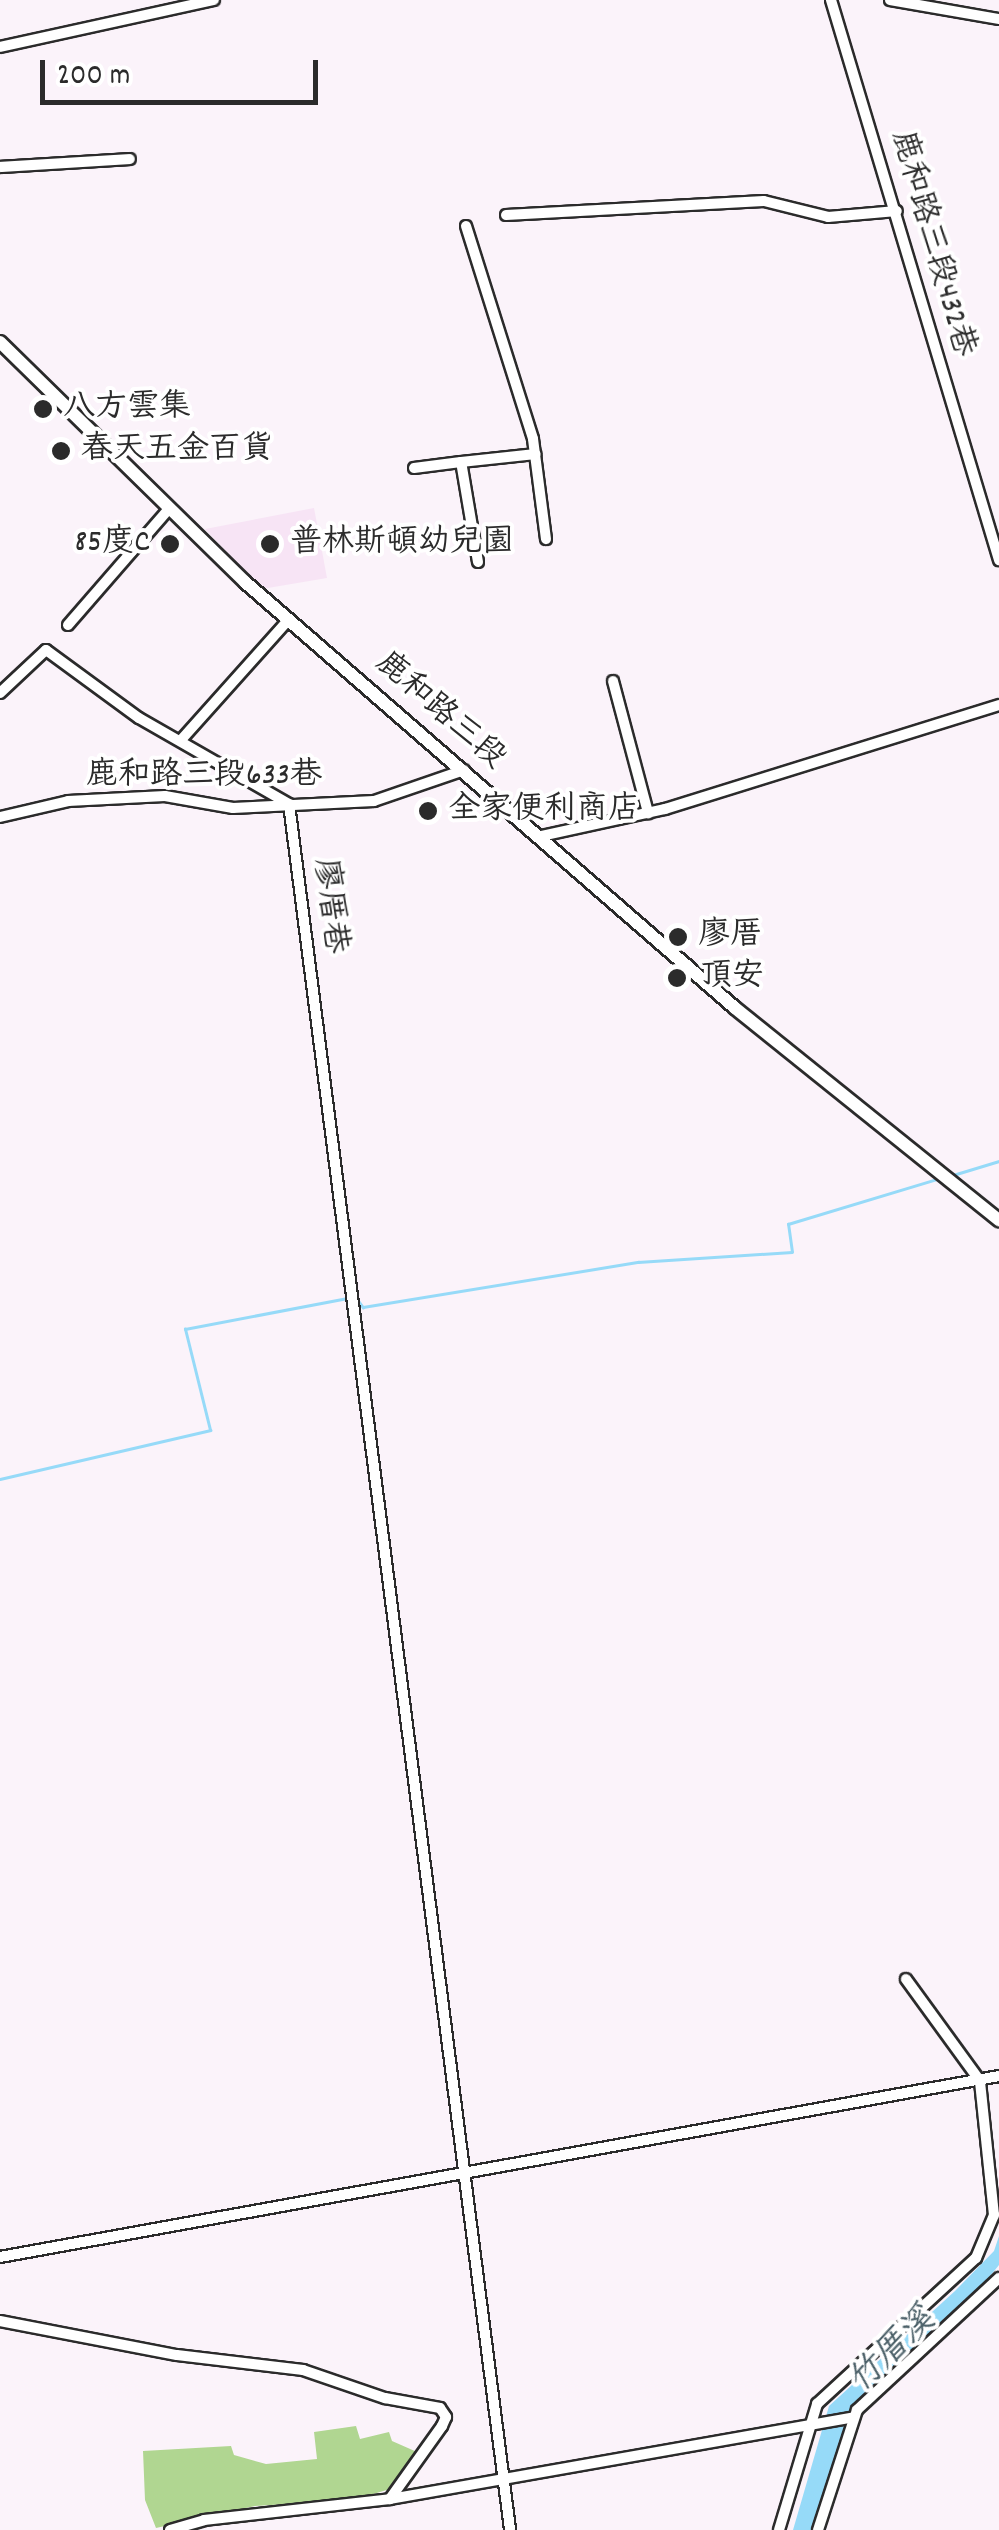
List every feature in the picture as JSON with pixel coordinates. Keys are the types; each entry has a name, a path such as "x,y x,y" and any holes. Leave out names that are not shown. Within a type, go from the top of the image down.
{"main road":[{"name":"鹿和路三段","path":"0,342 167,511 289,619 735,1008 999,1220"}],"street":[{"path":"0,47 214,0"},
{"name":"鹿和路三段432巷","path":"831,0 999,560"},
{"path":"890,0 999,19"},
{"path":"0,168 130,158"},
{"path":"506,215 764,200 828,218 897,211"},
{"path":"466,226 536,454 546,539"},
{"path":"414,468 536,454"},
{"path":"462,462 478,562"},
{"path":"68,625 167,511"},
{"path":"181,740 289,619"},
{"path":"0,693 46,650 139,718 289,804"},
{"path":"614,681 648,813"},
{"path":"541,836 648,813 999,705"},
{"name":"鹿和路三段633巷","path":"0,817 68,802 165,796 233,808 374,801 464,770"},
{"name":"廖厝巷","path":"289,804 510,2530"},
{"path":"779,2530 817,2404 976,2258 994,2215 980,2080 906,1979"},
{"path":"0,2257 999,2076"},
{"path":"818,2530 854,2416 999,2278"},
{"path":"0,2321 177,2355 303,2370 385,2398 440,2408 446,2417 442,2426 390,2499"},
{"path":"170,2530 204,2520 390,2499 854,2416"}],"shaded area":[{"name":"普林斯頓幼兒園","path":"314,508 327,578 262,589 205,529"}],"green space":[{"path":"356,2426 360,2439 389,2432 392,2441 417,2452 390,2489 353,2500 255,2506 156,2528 145,2500 143,2451 231,2446 234,2455 266,2464 317,2459 314,2432"}],"water":[{"name":"竹厝溪","path":"999,2236 999,2265 970,2301 855,2403 816,2530 793,2530 829,2406 955,2291 994,2251"}],"waterway":[{"path":"953,1175 999,1161"},
{"path":"355,1296 363,1307 638,1262 792,1252 788,1224 940,1178"},
{"path":"0,1479 210,1430 185,1329 347,1298"}],"place":[{"name":"八方雲集","path":"43,409"},
{"name":"春天五金百貨","path":"61,451"},
{"name":"85度C","path":"170,544"},
{"name":"普林斯頓幼兒園","path":"270,544"},
{"name":"全家便利商店","path":"428,811"},
{"name":"廖厝","path":"678,937"},
{"name":"頂安","path":"677,978"}]}
